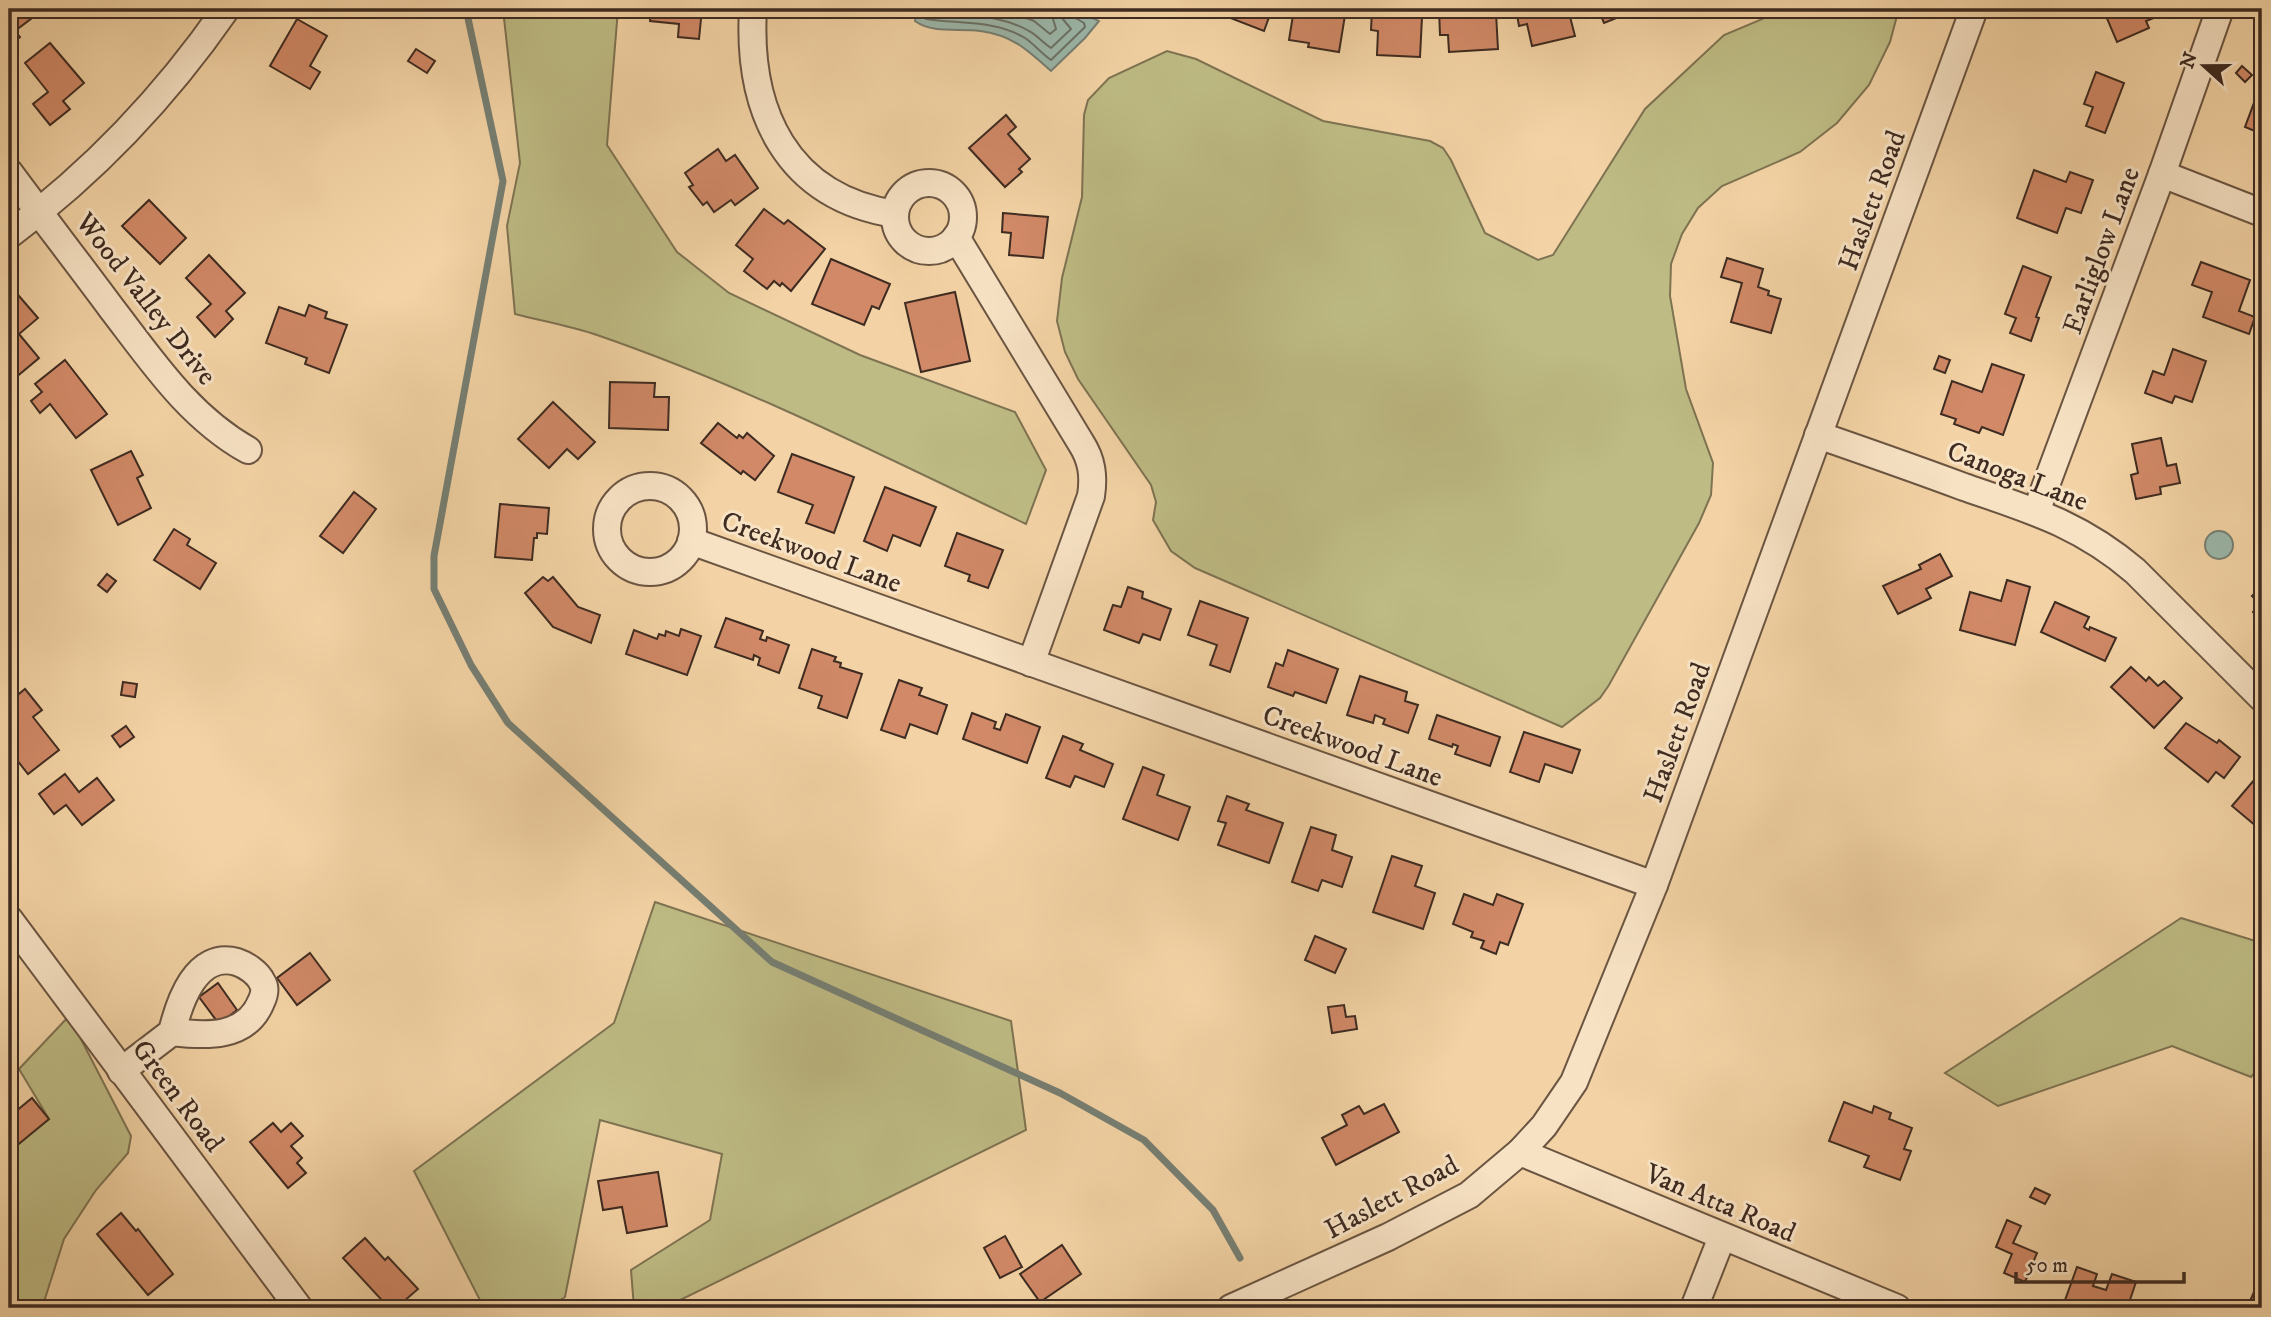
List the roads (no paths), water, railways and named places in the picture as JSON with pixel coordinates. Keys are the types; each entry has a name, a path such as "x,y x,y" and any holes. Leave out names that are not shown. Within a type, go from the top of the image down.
{"street":[{"path":"9,234 70,187 132,127 181,71 226,9"},
{"path":"753,9 753,48 758,86 772,129 783,149 814,182 832,194 873,211 895,214"},
{"name":"Haslett Road","path":"1231,1308 1388,1237 1469,1195 1520,1152 1544,1126 1574,1082 1654,885 1975,9"},
{"name":"Earliglow Lane","path":"2036,512 2162,174 2220,9"},
{"name":"Wood Valley Drive","path":"9,172 160,373 201,417 248,450"},
{"path":"2162,174 2262,213"},
{"path":"921,184 942,186 958,200 962,210 962,221 956,237 946,247 935,251 925,251 906,243 895,224 895,214 903,195 921,184"},
{"path":"956,237 1087,452 1092,471 1093,484 1087,508 1031,663"},
{"name":"Canoga Lane","path":"1818,435 2036,512 2080,531 2113,552 2135,571 2262,698"},
{"name":"Creekwood Lane","path":"691,541 1654,885"},
{"name":"Green Road","path":"9,919 299,1308"},
{"path":"121,1070 172,1032"},
{"name":"Van Atta Road","path":"1520,1152 1897,1308"},
{"path":"1694,1308 1722,1237"}],"water":[{"path":"917,9 1073,9 1099,21 1051,71 1027,50 1001,36 922,25 915,21"},
{"path":"2219,531 2229,535 2233,545 2229,555 2219,559 2209,555 2205,545 2209,535"}],"waterway":[{"path":"466,9 503,181 434,556 434,589 471,665 508,723 772,962 1060,1093 1144,1140 1213,1210 1240,1258"}]}
